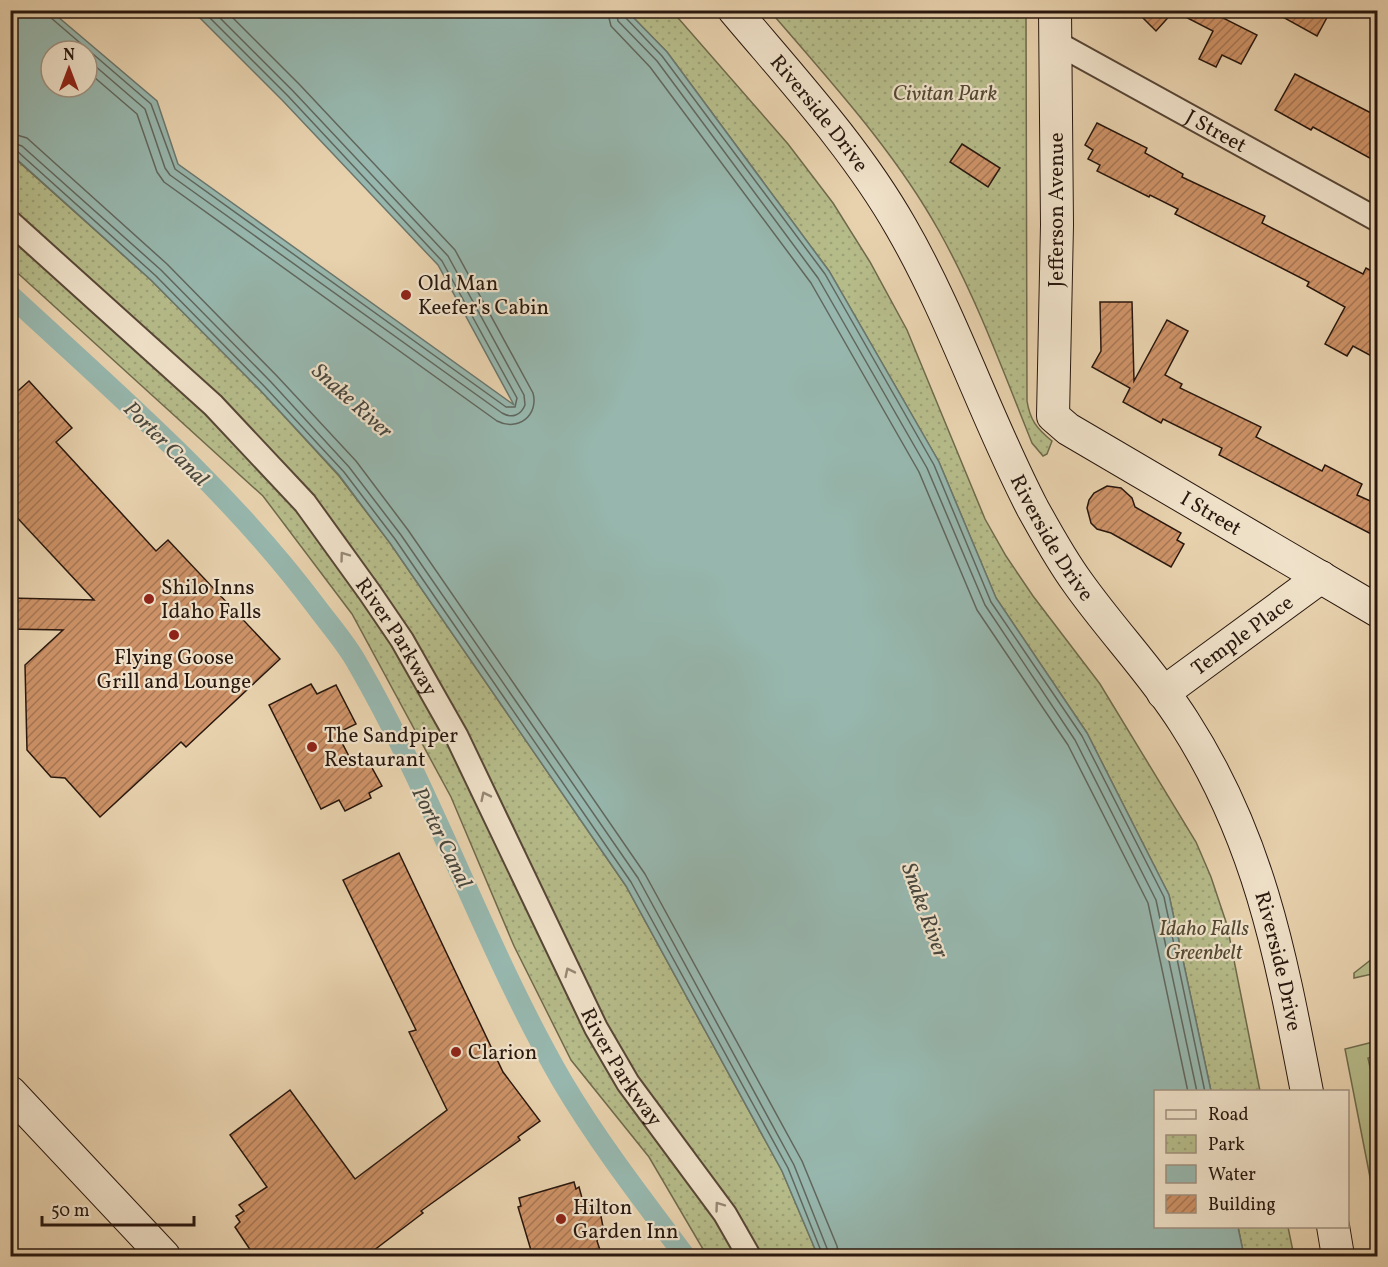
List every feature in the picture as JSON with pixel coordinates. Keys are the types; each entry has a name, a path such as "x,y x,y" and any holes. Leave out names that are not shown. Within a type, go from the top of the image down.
{"main road":[{"name":"Riverside Drive","path":"734,10 858,160 900,224 938,294 1006,453 1061,559 1163,693 1208,763 1244,835 1271,917 1306,1090"},
{"name":"Jefferson Avenue","path":"1052,409 1057,225 1054,10"},
{"name":"I Street","path":"1052,409 1056,420 1068,429 1377,611"},
{"name":"Temple Place","path":"1163,693 1321,577"},
{"path":"10,1092 164,1257"},
{"path":"1332,1228 1338,1257"}],"street":[{"name":"J Street","path":"1055,42 1377,220"},
{"name":"River Parkway","path":"10,222 213,405 305,503 364,584 402,640 457,737 596,1028 628,1083 725,1214 749,1257"}],"green space":[{"name":"Idaho Falls Greenbelt","path":"627,11 672,11 788,144 833,203 870,262 907,330 985,519 1033,596 1100,684 1196,842 1211,877 1227,925 1260,1090 1211,1090 1169,895 1087,733 996,598 939,462 829,271 667,52"},
{"name":"Civitan Park","path":"770,11 1026,11 1027,401 1035,424 1052,441 1047,454 1043,456 1032,443 965,283 921,201 860,116"},
{"path":"10,154 151,280 261,391 339,476 390,543 626,886 782,1171 818,1256 707,1256 649,1157 571,1060 514,946 451,797 352,614 263,496 11,267"},
{"path":"1377,955 1377,973 1354,978 1354,973"},
{"path":"1377,1041 1377,1056 1368,1058 1372,1076 1377,1075 1377,1213 1345,1049"},
{"path":"1238,1228 1288,1228 1294,1256 1244,1256"}],"water":[{"name":"Snake River","path":"11,10 51,11 84,39 39,39 39,99 99,99 99,52 157,101 178,164 514,405 438,265 283,101 193,11 627,11 667,52 829,271 939,462 996,598 1087,733 1169,895 1211,1090 1154,1090 1154,1228 1238,1228 1244,1256 818,1256 782,1171 626,886 390,543 339,475 261,391 151,280 11,154"}],"building":[{"path":"1135,10 1224,10 1221,17 1257,35 1241,64 1222,55 1216,67 1199,59 1213,31 1174,11 1156,31"},
{"path":"1270,10 1331,10 1317,36"},
{"path":"1295,74 1377,116 1377,162 1313,127 1311,130 1275,110"},
{"path":"1097,123 1147,148 1145,153 1183,174 1182,177 1265,216 1262,223 1363,274 1366,268 1377,274 1377,359 1353,346 1347,356 1325,344 1345,307 1307,286 1309,282 1175,214 1178,209 1097,171 1100,165 1088,159 1093,150 1085,145"},
{"path":"962,144 1000,168 988,187 950,162"},
{"path":"1100,302 1132,302 1134,381 1167,320 1188,331 1165,375 1182,384 1180,388 1261,427 1256,437 1322,471 1325,465 1362,484 1357,495 1377,504 1377,537 1219,455 1222,448 1163,419 1161,423 1123,402 1130,388 1092,367 1101,351"},
{"name":"Shilo Inns Idaho Falls","path":"29,381 72,428 56,442 156,551 168,540 280,659 186,747 181,742 100,817 65,778 51,777 27,750 25,665 63,630 10,629 10,598 94,600 10,510 10,398"},
{"path":"1107,486 1121,488 1132,498 1135,507 1181,533 1177,540 1184,544 1171,567 1111,533 1097,529 1091,523 1087,508 1089,500 1094,493"},
{"name":"The Sandpiper Restaurant","path":"311,684 317,694 336,685 356,724 337,733 353,764 366,757 382,786 369,793 371,798 345,811 339,800 321,809 269,705"},
{"name":"Clarion","path":"399,853 503,1072 540,1121 518,1137 520,1140 421,1211 423,1213 365,1257 255,1257 235,1227 240,1222 236,1216 244,1211 239,1205 267,1187 230,1135 290,1090 355,1179 447,1110 409,1032 416,1030 343,880"},
{"name":"Hilton Garden Inn","path":"574,1182 576,1189 579,1187 582,1198 592,1202 600,1211 603,1227 597,1241 600,1250 595,1251 597,1257 533,1257 518,1207 521,1206 519,1198"}],"waterway":[{"name":"Porter Canal","path":"10,295 170,443 246,521 348,648 411,766 508,978 562,1081 606,1148 685,1256"}],"place":[{"name":"Old Man Keefer's Cabin","path":"406,295"},
{"name":"Shilo Inns Idaho Falls","path":"149,599"},
{"name":"Flying Goose Grill and Lounge","path":"174,635"},
{"name":"The Sandpiper Restaurant","path":"312,747"},
{"name":"Clarion","path":"456,1052"},
{"name":"Hilton Garden Inn","path":"561,1219"}]}
